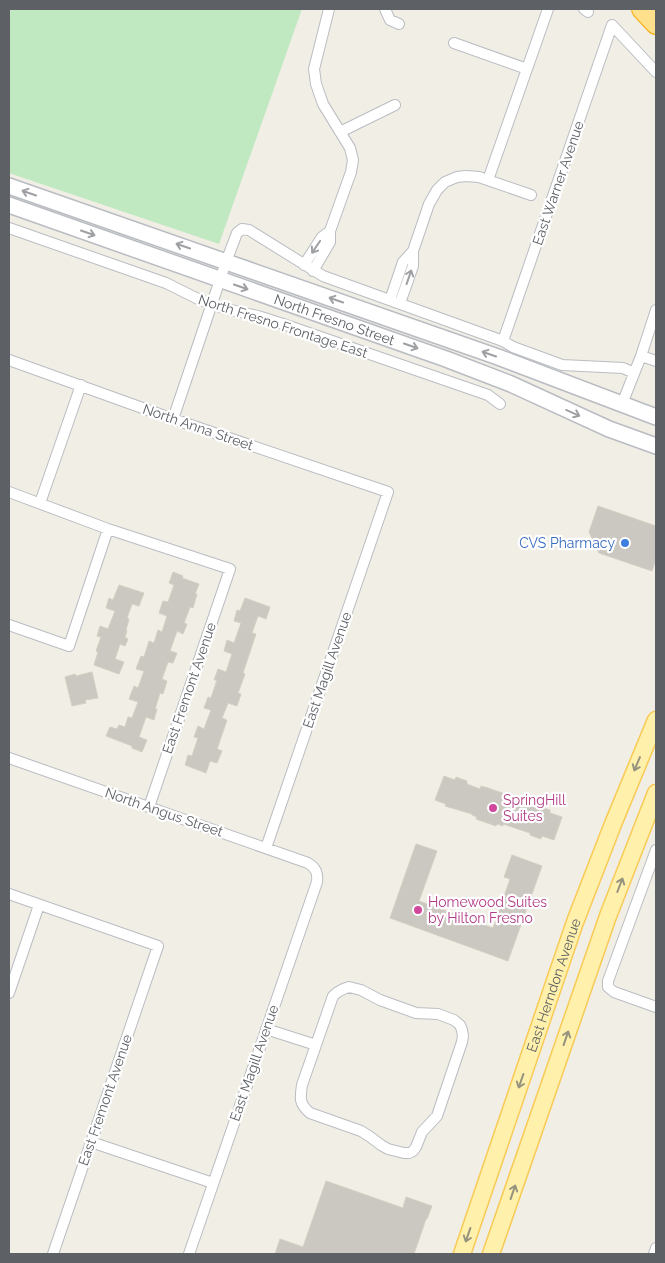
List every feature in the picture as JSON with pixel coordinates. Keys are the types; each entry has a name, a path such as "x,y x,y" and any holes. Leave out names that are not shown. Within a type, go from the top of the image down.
{"highway":[{"path":"642,9 656,24"}],"main road":[{"name":"North Fresno Street","path":"9,186 498,357 656,416"},
{"name":"North Fresno Street","path":"9,205 480,371 609,430 656,446"},
{"name":"East Herndon Avenue","path":"462,1254 575,922 616,815 656,720"},
{"name":"East Herndon Avenue","path":"492,1254 608,916 656,793"}],"street":[{"path":"313,271 330,242 330,231 351,172 353,160 350,148 323,104 316,84 314,69 329,9"},
{"path":"384,9 390,20 399,24"},
{"path":"488,180 548,9"},
{"name":"East Warner Avenue","path":"503,341 612,25 656,72"},
{"path":"454,43 527,68"},
{"path":"340,132 395,105"},
{"path":"395,302 403,262 413,250 429,204 437,190 445,182 457,177 466,176 488,180 531,195"},
{"name":"North Fresno Frontage East","path":"9,228 166,283 211,304 283,324 488,395 500,404"},
{"path":"173,419 236,233 242,229 246,229 323,276 503,341 513,347 562,365 623,368 634,372"},
{"path":"304,265 322,237 330,231"},
{"path":"622,404 641,356 656,310"},
{"path":"641,356 656,362"},
{"name":"North Anna Street","path":"9,360 173,419 388,492"},
{"path":"40,503 81,385"},
{"path":"9,492 108,528 69,646 9,625"},
{"name":"East Magill Avenue","path":"266,848 388,492"},
{"name":"East Fremont Avenue","path":"108,528 230,569 149,807"},
{"name":"North Angus Street","path":"9,758 308,863 317,872"},
{"path":"656,850 608,980 608,987 614,992 656,1007"},
{"name":"East Magill Avenue","path":"188,1254 317,882 317,872"},
{"path":"9,894 39,905 9,993"},
{"name":"East Fremont Avenue","path":"39,905 158,946 53,1254"},
{"path":"349,988 361,990 380,1000 416,1013 438,1014 454,1020 460,1025 463,1036 437,1116 422,1132 413,1151 408,1153 388,1149 361,1131 310,1114 304,1109 300,1095 316,1046 333,996 342,989 349,988"},
{"path":"266,1029 316,1046"},
{"path":"91,1142 213,1183"},
{"path":"654,1254 656,1248"}],"green space":[{"path":"9,9 302,9 219,244 9,173"}],"building":[{"name":"CVS Pharmacy","path":"598,506 656,526 656,559 652,571 599,553 589,532"},
{"path":"173,572 183,576 182,578 199,584 193,608 190,607 184,623 187,624 183,634 177,631 170,651 177,653 173,663 168,662 162,679 167,681 163,694 160,693 154,720 146,717 139,737 147,740 142,752 106,736 110,727 117,729 119,725 125,727 128,717 132,718 138,702 129,699 134,686 138,688 144,671 136,669 141,656 144,657 149,641 154,643 158,630 162,632 167,616 159,613 163,601 168,602 174,585 169,583"},
{"path":"119,585 144,593 139,606 132,604 127,618 129,619 125,637 128,639 125,646 120,644 115,659 124,662 119,674 94,665 101,637 97,636 100,626 108,629 115,611 106,608 109,598 113,600"},
{"path":"245,598 270,607 266,619 258,616 252,633 256,634 238,693 241,694 237,706 228,703 222,718 227,720 217,749 222,751 217,763 210,761 206,773 185,765 188,755 192,756 198,738 194,737 198,726 204,729 211,710 204,708 208,697 211,698 217,680 214,680 218,669 226,672 232,654 224,651 227,640 234,643 241,623 234,621 237,610 240,611"},
{"path":"92,672 98,698 85,700 86,703 72,706 65,677"},
{"name":"SpringHill Suites","path":"444,776 455,780 456,777 480,789 481,786 488,788 540,809 540,807 550,810 550,813 562,817 554,840 542,836 541,839 530,835 530,833 503,824 503,826 497,824 496,826 476,819 477,817 472,814 445,806 446,804 435,800"},
{"name":"Homewood Suites by Hilton Fresno","path":"416,844 437,851 419,901 493,928 510,879 504,877 512,855 542,866 508,961 390,918"},
{"path":"326,1181 403,1208 406,1197 432,1206 414,1254 275,1254 280,1239 303,1247"}],"place":[{"name":"CVS Pharmacy","path":"625,543"},
{"name":"SpringHill Suites","path":"493,808"},
{"name":"Homewood Suites by Hilton Fresno","path":"418,910"}]}
